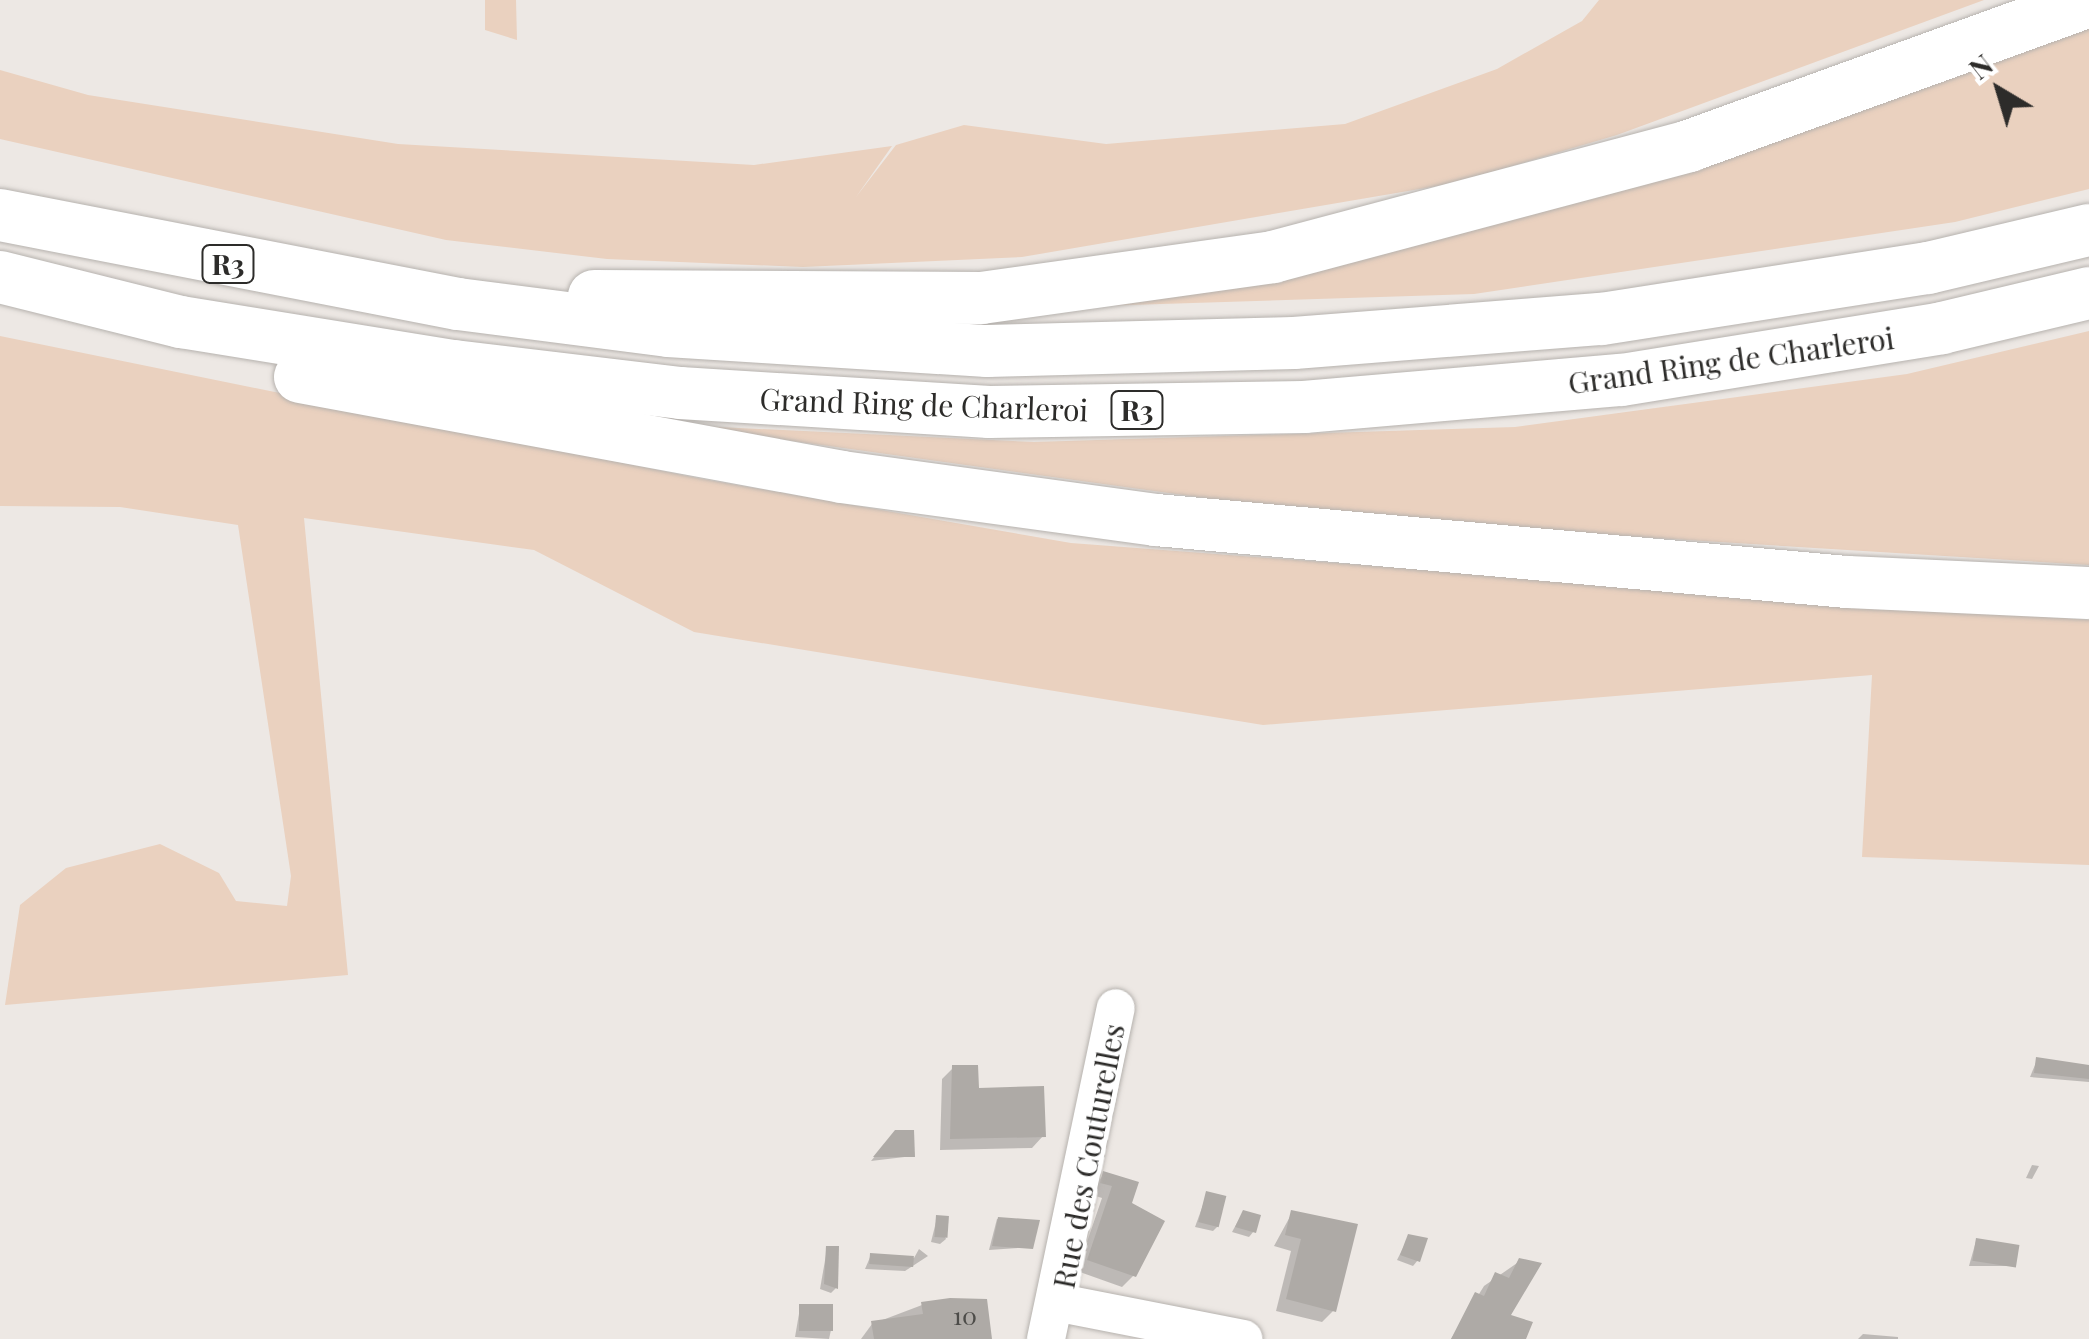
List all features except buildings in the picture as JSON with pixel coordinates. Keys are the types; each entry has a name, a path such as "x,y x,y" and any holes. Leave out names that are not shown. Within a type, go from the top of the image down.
{"highway":[{"path":"458,304 646,292 982,298 1273,257 1690,146 2089,1"},
{"name":"Grand Ring de Charleroi","path":"0,215 458,304 668,331 987,350 1294,343 1602,319 1928,268 2089,230"},
{"name":"Grand Ring de Charleroi","path":"0,277 181,322 680,393 989,412 1304,407 1622,380 1942,328 2089,293"},
{"path":"181,322 272,372 842,476 1512,556 2089,593"}],"street":[{"name":"Rue des Couturelles","path":"1046,1339 1060,1303 1116,1008"},
{"name":"Rue des Couturelles","path":"1060,1303 1243,1339"}],"shaded area":[{"path":"485,0 516,0 517,40 485,30"},
{"path":"1599,0 1984,0 1617,135 1455,183 1022,257 803,267 607,259 446,240 0,139 0,70 88,95 398,144 754,165 892,146 856,197 896,145 964,125 1106,144 1345,124 1497,69 1582,21"},
{"path":"2089,21 2089,189 1955,222 1474,294 1035,308"},
{"path":"2089,331 2089,565 1364,520 677,425 1034,442 1515,427 1907,374"},
{"path":"0,336 697,478 1071,543 2089,620 2089,865 1862,857 1872,675 1263,725 694,632 534,550 304,518 348,975 5,1005 20,905 66,868 160,844 219,873 236,901 287,906 291,876 238,525 120,507 0,506"}]}
